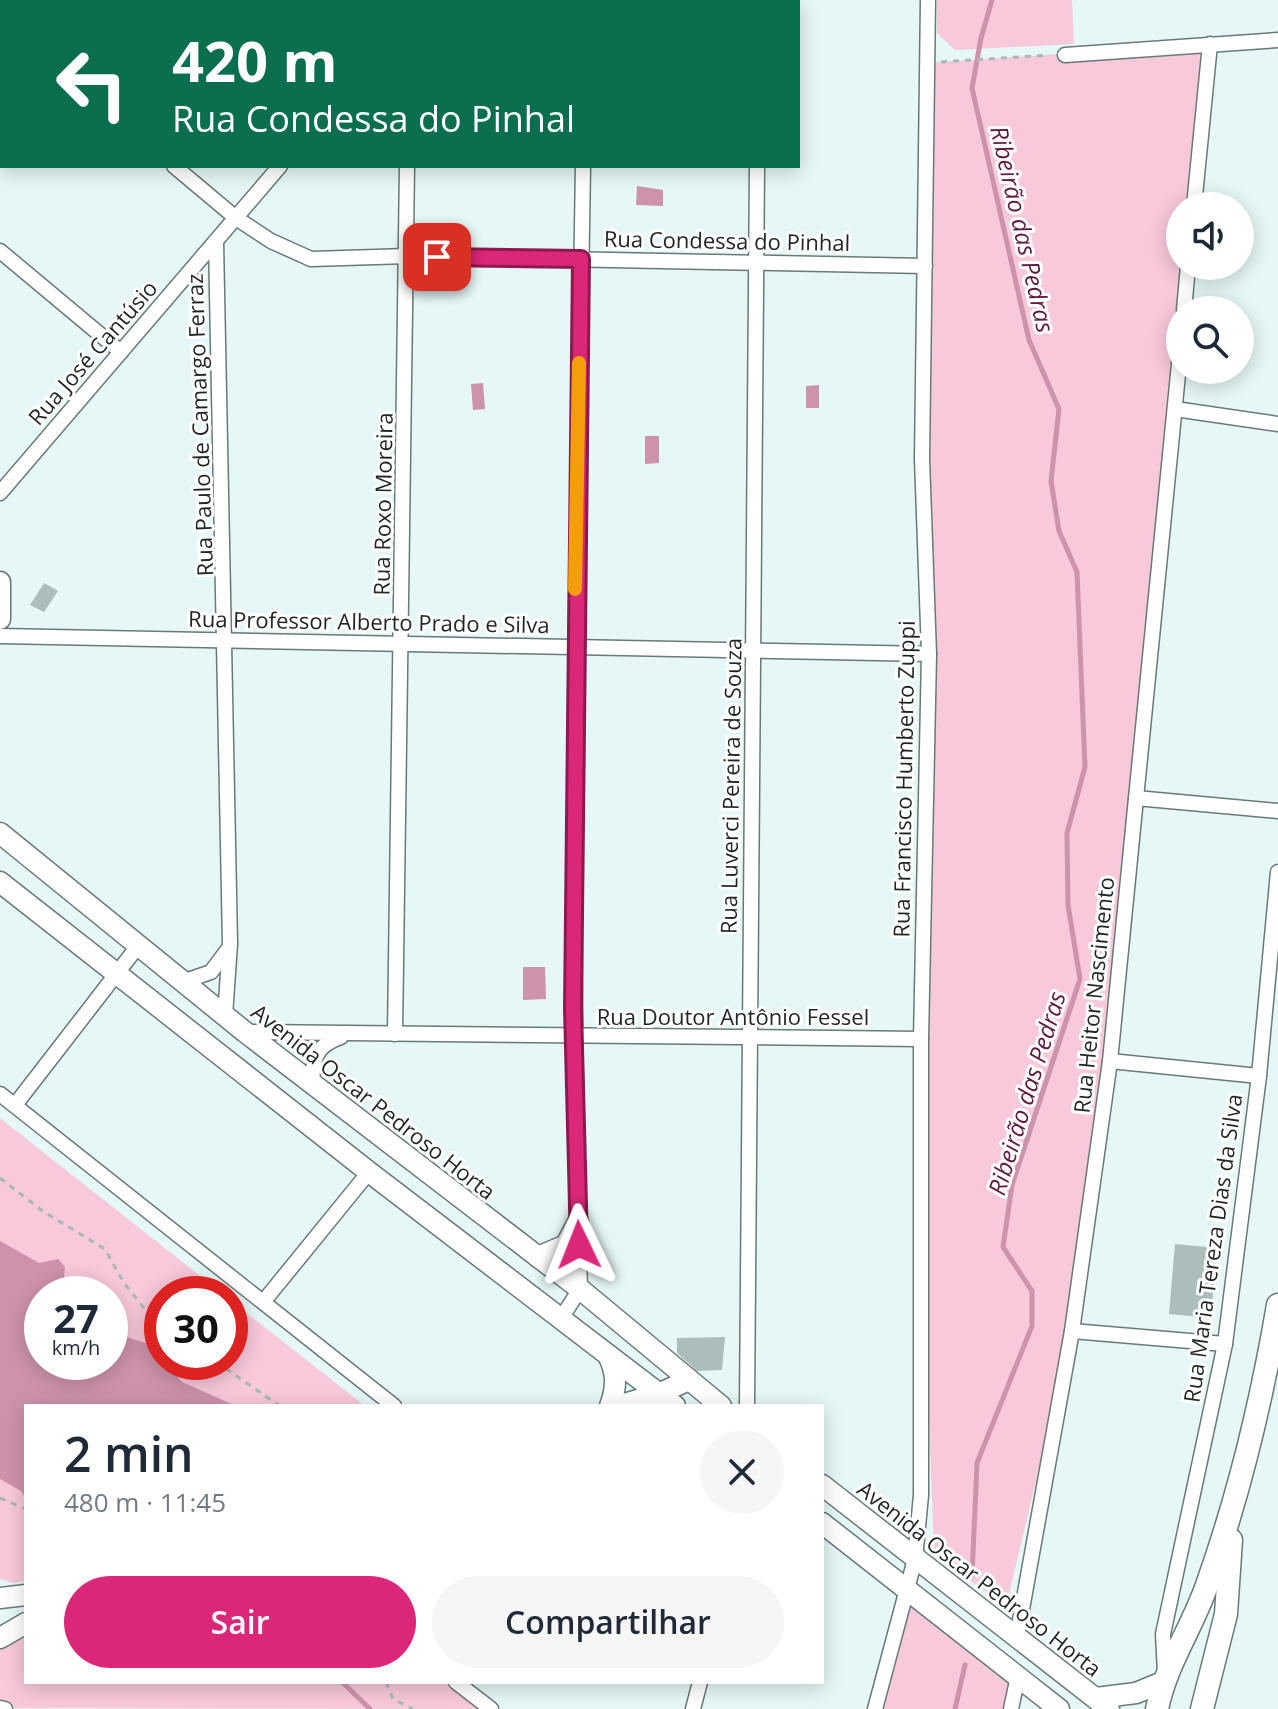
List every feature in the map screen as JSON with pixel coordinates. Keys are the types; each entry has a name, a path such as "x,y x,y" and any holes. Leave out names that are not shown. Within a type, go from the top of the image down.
{"main road":[{"path":"0,582 0,619"},
{"name":"Avenida Oscar Pedroso Horta","path":"0,833 245,1032 580,1289 714,1401"},
{"path":"0,882 115,975 666,1400"},
{"path":"538,1257 566,1245 578,1222"},
{"path":"1157,1709 1164,1678 1198,1612 1233,1503 1278,1305"},
{"path":"608,1355 615,1370 616,1384 611,1404"},
{"path":"633,1404 666,1400 689,1380"},
{"name":"Avenida Oscar Pedroso Horta","path":"824,1487 1069,1681 1103,1704"},
{"path":"1202,1709 1226,1614 1233,1503"},
{"path":"824,1525 1054,1705 1069,1681"},
{"path":"0,1598 24,1595"},
{"path":"0,1638 24,1624"},
{"path":"1103,1704 1136,1693 1164,1678"}],"street":[{"name":"Rua Francisco Humberto Zuppi","path":"875,1709 915,1559 921,1507 921,1039 929,654 922,459 928,0"},
{"path":"1065,55 1278,40"},
{"path":"1195,192 1210,44"},
{"name":"Rua Condessa do Pinhal","path":"176,168 236,218 271,241 311,259 408,256 925,266"},
{"name":"Rua José Cantúsio","path":"0,493 278,168"},
{"name":"Rua Roxo Moreira","path":"395,1034 407,168"},
{"path":"562,1317 580,1289 573,1038 574,647 583,168"},
{"name":"Rua Luverci Pereira de Souza","path":"747,1404 757,168"},
{"name":"Rua Paulo de Camargo Ferraz","path":"216,242 227,638 230,944 225,1016"},
{"path":"0,251 121,352"},
{"name":"Rua Heitor Nascimento","path":"1017,1637 1072,1331 1110,1061 1177,384"},
{"path":"1175,409 1278,424"},
{"name":"Rua Professor Alberto Prado e Silva","path":"0,636 929,654"},
{"path":"1136,798 1278,811"},
{"name":"Rua Maria Tereza Dias da Silva","path":"1164,1678 1163,1634 1225,1344 1259,1076 1278,872"},
{"path":"182,982 211,972 222,961 230,944"},
{"path":"15,1105 138,946"},
{"name":"Rua Doutor Antônio Fessel","path":"245,1032 573,1038 749,1035 921,1039"},
{"name":"Rua Doutor Antônio Fessel","path":"312,1084 312,1060 317,1051 325,1043 352,1033"},
{"path":"1110,1061 1259,1076"},
{"path":"0,1094 392,1404"},
{"path":"264,1301 369,1172"},
{"path":"1072,1331 1225,1344"},
{"path":"1011,1709 1018,1676"},
{"path":"459,1684 491,1709"},
{"path":"693,1709 699,1684"}],"path":[{"path":"949,62 1065,55"},
{"path":"0,1178 44,1212 105,1249 124,1283 144,1308"},
{"path":"242,1380 277,1404"},
{"path":"0,1498 24,1508"},
{"path":"387,1684 393,1699 413,1709"}],"shaded area":[{"path":"937,0 1072,0 1074,44 955,50 937,33"},
{"path":"1210,44 1195,192 1166,192 1166,280 1185,280 1183,296 1166,296 1166,384 1177,384 1110,1061 1072,1331 1006,1606 934,1555 924,1269 927,63"},
{"path":"637,186 663,190 663,206 636,205"},
{"path":"483,383 485,409 473,410 471,384"},
{"path":"819,385 819,408 806,408 806,386"},
{"path":"645,436 659,436 659,463 645,464"},
{"path":"523,967 545,967 546,999 523,1000"},
{"path":"0,1118 200,1276 144,1276 144,1380 248,1380 248,1314 362,1404 24,1404 24,1581 13,1583 0,1579"},
{"path":"0,1241 39,1263 58,1259 65,1267 64,1276 24,1276 24,1380 128,1380 128,1337 144,1343 144,1380 180,1380 232,1404 24,1404 24,1496 0,1479"},
{"path":"905,1588 1018,1676 1011,1709 875,1709"},
{"path":"24,1624 24,1684 459,1684 491,1709 0,1708 0,1638"}],"building":[{"path":"44,583 58,591 44,612 30,605"},
{"path":"1175,1244 1217,1248 1212,1305 1200,1317 1169,1314"},
{"path":"725,1337 722,1370 697,1371 677,1353 677,1338"}],"waterway":[{"name":"Ribeirão das Pedras","path":"972,1576 977,1463 1032,1326 1032,1291 1003,1247 1012,1185 1080,979 1068,905 1067,833 1085,767 1077,572 1059,531 1051,481 1059,409 1029,340 972,88 992,0"},
{"name":"Ribeirão das Pedras","path":"955,1709 965,1665"},
{"path":"344,1684 370,1709"}],"slow traffic":[{"path":"575,589 579,363"}],"route":[{"path":"437,257 581,259 574,647 573,1008 579,1245"}]}
